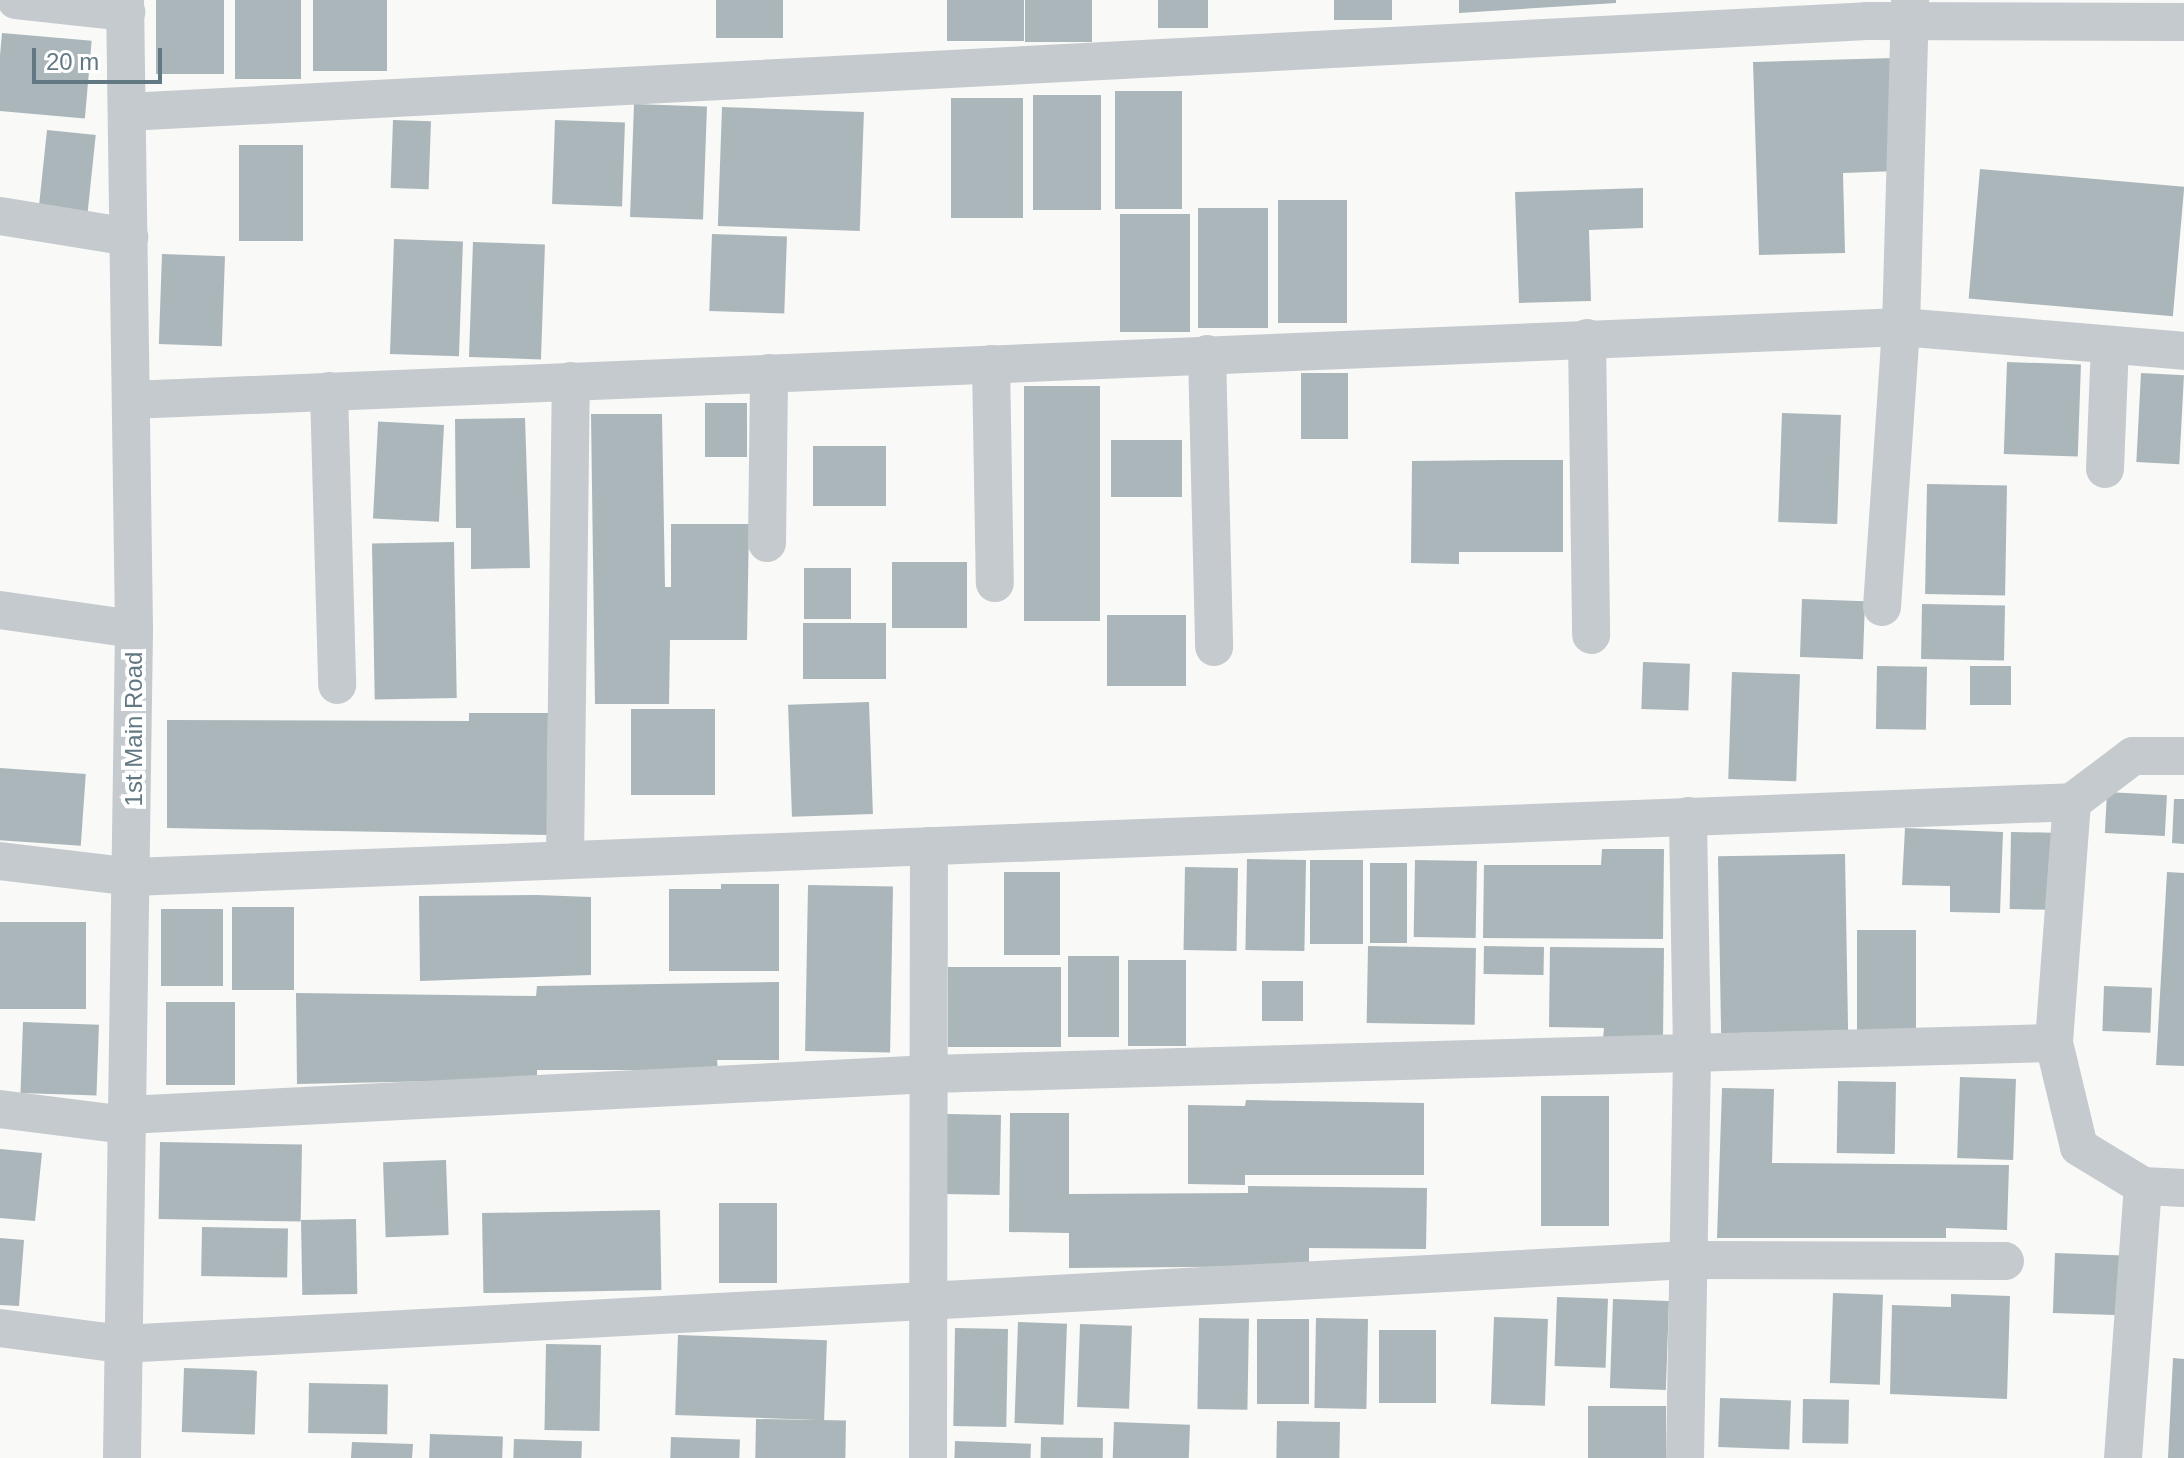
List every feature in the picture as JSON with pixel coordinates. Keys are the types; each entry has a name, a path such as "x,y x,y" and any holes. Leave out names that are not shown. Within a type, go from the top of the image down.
{"street":[{"path":"16,0 125,6"},
{"name":"1st Main Road","path":"122,1458 134,629 125,6"},
{"path":"1882,607 1901,327 1910,11"},
{"path":"127,112 1910,11 2184,22"},
{"path":"0,216 129,237"},
{"path":"131,400 1901,327 2184,351"},
{"path":"1587,338 1591,635"},
{"path":"2105,469 2110,345"},
{"path":"1207,354 1214,647"},
{"path":"991,364 995,583"},
{"path":"767,543 769,373"},
{"path":"565,859 571,381"},
{"path":"329,391 337,685"},
{"path":"0,610 134,629"},
{"path":"0,861 132,877 2072,802 2133,756 2184,756"},
{"path":"2072,802 2054,1043 2079,1147 2143,1186 2184,1188"},
{"path":"1685,1458 1692,1050 1688,816"},
{"path":"928,1458 929,846"},
{"path":"0,1109 127,1120 930,1074 1692,1050 2054,1043"},
{"path":"2123,1458 2143,1186"},
{"path":"0,1328 122,1344 929,1304 1689,1260 2005,1261"}],"building":[{"path":"156,0 224,0 224,74 156,74"},
{"path":"235,0 301,0 301,79 235,79"},
{"path":"313,0 387,0 387,71 313,71"},
{"path":"716,0 783,0 783,38 716,38"},
{"path":"947,0 1024,0 1024,41 947,41"},
{"path":"1025,0 1092,0 1092,42 1025,42"},
{"path":"1158,0 1208,0 1208,28 1158,28"},
{"path":"1334,0 1392,0 1392,20 1334,20"},
{"path":"1459,0 1616,0 1616,3 1459,13"},
{"path":"2,33 92,41 85,119 0,111"},
{"path":"1894,58 1897,171 1843,173 1845,253 1759,255 1753,62"},
{"path":"1115,91 1182,91 1182,209 1115,209"},
{"path":"1033,95 1101,95 1101,210 1033,210"},
{"path":"951,98 1023,98 1023,218 951,218"},
{"path":"634,104 707,107 703,219 630,217"},
{"path":"722,107 864,112 860,231 718,226"},
{"path":"393,120 431,121 429,189 391,188"},
{"path":"555,120 625,122 622,206 552,204"},
{"path":"47,130 96,135 88,212 39,207"},
{"path":"239,145 303,145 303,241 239,241"},
{"path":"1980,169 2184,187 2173,316 1969,299"},
{"path":"1643,188 1643,228 1589,230 1591,301 1519,303 1515,192"},
{"path":"1278,200 1347,200 1347,323 1278,323"},
{"path":"1198,208 1268,208 1268,328 1198,328"},
{"path":"1120,214 1190,214 1190,332 1120,332"},
{"path":"712,234 787,237 784,314 709,311"},
{"path":"394,239 463,241 459,356 390,354"},
{"path":"473,242 545,245 541,359 469,357"},
{"path":"162,254 225,256 222,346 159,344"},
{"path":"2007,362 2081,365 2078,457 2004,454"},
{"path":"1301,373 1348,373 1348,439 1301,439"},
{"path":"2141,373 2184,375 2179,464 2136,462"},
{"path":"1024,386 1100,386 1100,621 1024,621"},
{"path":"705,403 747,403 747,457 705,457"},
{"path":"1782,413 1841,415 1837,524 1778,522"},
{"path":"591,414 662,414 665,587 671,587 671,524 749,524 747,640 670,640 669,704 595,704"},
{"path":"525,418 530,568 471,569 471,528 456,528 455,419"},
{"path":"378,422 444,425 439,522 373,518"},
{"path":"1111,440 1182,440 1182,497 1111,497"},
{"path":"813,446 886,446 886,506 813,506"},
{"path":"1563,460 1563,552 1459,552 1459,564 1411,563 1412,461"},
{"path":"1927,484 2007,485 2005,595 1925,594"},
{"path":"454,542 457,698 375,699 372,543"},
{"path":"892,562 967,562 967,628 892,628"},
{"path":"804,568 851,568 851,619 804,619"},
{"path":"1802,599 1865,601 1863,659 1800,657"},
{"path":"1922,604 2005,605 2004,660 1921,659"},
{"path":"1107,615 1186,615 1186,686 1107,686"},
{"path":"803,623 886,623 886,679 803,679"},
{"path":"1643,662 1690,664 1688,711 1641,709"},
{"path":"1877,666 1927,667 1926,730 1876,729"},
{"path":"1970,666 2011,666 2011,705 1970,705"},
{"path":"1732,672 1800,674 1796,781 1728,779"},
{"path":"869,702 873,814 792,817 788,705"},
{"path":"631,709 715,709 715,795 631,795"},
{"path":"469,713 548,713 547,835 167,828 167,720 469,721"},
{"path":"0,768 86,774 81,846 0,840"},
{"path":"2107,792 2167,795 2165,836 2105,833"},
{"path":"2174,799 2184,799 2184,844 2172,843"},
{"path":"1905,828 2003,832 2000,913 1950,912 1950,886 1902,885"},
{"path":"2011,832 2052,833 2051,910 2010,909"},
{"path":"1602,849 1664,849 1663,939 1483,938 1484,865 1601,865"},
{"path":"1845,854 1848,1031 1721,1033 1718,856"},
{"path":"1247,859 1306,860 1304,951 1245,950"},
{"path":"1310,860 1363,860 1363,944 1310,944"},
{"path":"1415,860 1477,861 1476,938 1414,937"},
{"path":"1370,863 1407,863 1407,943 1370,943"},
{"path":"1185,867 1238,868 1237,951 1184,950"},
{"path":"1004,872 1060,872 1060,955 1004,955"},
{"path":"2167,872 2184,873 2184,1066 2156,1065"},
{"path":"721,884 779,884 779,971 669,971 669,889 721,889"},
{"path":"808,885 893,886 890,1052 805,1051"},
{"path":"419,896 591,897 591,975 420,981"},
{"path":"232,907 294,907 294,990 232,990"},
{"path":"161,909 223,909 223,986 161,986"},
{"path":"0,922 86,922 86,1009 0,1009"},
{"path":"1857,930 1916,930 1916,1030 1857,1030"},
{"path":"1368,946 1476,948 1475,1025 1367,1023"},
{"path":"1484,946 1544,947 1544,975 1484,974"},
{"path":"1550,947 1664,948 1663,1038 1603,1038 1604,1028 1549,1027"},
{"path":"1068,956 1119,956 1119,1037 1068,1037"},
{"path":"1128,960 1186,960 1186,1046 1128,1046"},
{"path":"948,967 1061,967 1061,1047 948,1047"},
{"path":"1262,981 1303,981 1303,1021 1262,1021"},
{"path":"779,982 779,1060 717,1060 718,1070 537,1070 537,1079 297,1084 296,993 536,996 537,986"},
{"path":"2104,986 2152,988 2150,1033 2102,1031"},
{"path":"166,1002 235,1002 235,1085 166,1085"},
{"path":"23,1022 99,1025 96,1096 21,1093"},
{"path":"1960,1077 2016,1079 2013,1160 1957,1158"},
{"path":"1838,1081 1896,1082 1895,1154 1837,1153"},
{"path":"1722,1088 1774,1089 1772,1163 2009,1165 2007,1230 1946,1228 1946,1238 1717,1238"},
{"path":"1541,1096 1609,1096 1609,1226 1541,1226"},
{"path":"1246,1100 1424,1103 1424,1175 1245,1175 1245,1185 1188,1184 1188,1105 1245,1106"},
{"path":"1010,1113 1069,1113 1069,1194 1248,1193 1248,1186 1427,1188 1426,1249 1309,1248 1309,1266 1069,1268 1069,1233 1009,1232"},
{"path":"946,1114 1001,1115 1000,1195 945,1194"},
{"path":"160,1142 302,1144 301,1221 159,1219"},
{"path":"0,1149 42,1153 35,1221 0,1218"},
{"path":"446,1160 449,1235 386,1237 383,1162"},
{"path":"719,1203 777,1203 777,1283 719,1283"},
{"path":"660,1210 661,1290 483,1293 482,1213"},
{"path":"356,1219 357,1294 302,1295 301,1220"},
{"path":"202,1227 288,1229 287,1277 201,1276"},
{"path":"0,1238 24,1240 19,1306 0,1305"},
{"path":"2055,1253 2124,1255 2122,1315 2053,1313"},
{"path":"1833,1293 1883,1295 1880,1385 1830,1383"},
{"path":"1951,1294 2010,1296 2007,1399 1890,1394 1892,1305 1951,1307"},
{"path":"1557,1297 1608,1299 1606,1368 1555,1366"},
{"path":"1613,1299 1669,1301 1666,1390 1610,1388"},
{"path":"1494,1317 1548,1319 1545,1406 1491,1404"},
{"path":"1199,1318 1249,1319 1247,1410 1197,1409"},
{"path":"1316,1318 1368,1319 1366,1409 1314,1408"},
{"path":"1257,1319 1309,1319 1309,1404 1257,1404"},
{"path":"1018,1322 1067,1324 1063,1425 1014,1423"},
{"path":"1080,1324 1132,1326 1129,1409 1077,1407"},
{"path":"955,1328 1008,1329 1006,1427 953,1426"},
{"path":"1379,1330 1436,1330 1436,1403 1379,1403"},
{"path":"678,1335 827,1340 824,1420 675,1415"},
{"path":"546,1344 601,1345 599,1431 544,1430"},
{"path":"2173,1358 2184,1359 2184,1458 2168,1458"},
{"path":"184,1368 257,1371 255,1435 182,1432"},
{"path":"309,1383 388,1384 387,1434 308,1433"},
{"path":"1720,1398 1791,1400 1789,1449 1718,1447"},
{"path":"1803,1399 1849,1400 1848,1444 1802,1443"},
{"path":"1588,1406 1666,1406 1666,1458 1588,1458"},
{"path":"756,1419 846,1421 845,1458 755,1458"},
{"path":"1277,1421 1340,1422 1339,1458 1276,1458"},
{"path":"1114,1422 1190,1425 1189,1458 1113,1458"},
{"path":"430,1434 503,1437 502,1458 429,1458"},
{"path":"671,1437 740,1439 739,1458 670,1458"},
{"path":"1041,1437 1103,1438 1103,1458 1041,1458"},
{"path":"514,1439 582,1441 581,1458 513,1458"},
{"path":"955,1441 1031,1444 1030,1458 954,1458"},
{"path":"352,1442 413,1444 412,1458 351,1458"}]}
